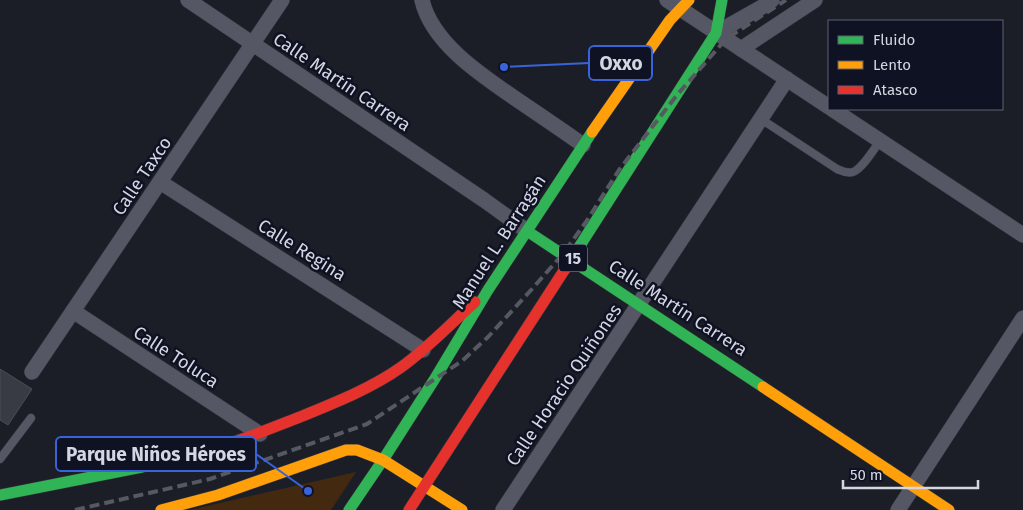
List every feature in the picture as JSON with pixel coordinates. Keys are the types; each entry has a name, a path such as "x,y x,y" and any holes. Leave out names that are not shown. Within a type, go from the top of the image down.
{"main road":[{"name":"15","path":"409,510 716,33 722,0"},
{"name":"Manuel L. Barragán","path":"349,510 434,380 488,290 583,145 670,20 679,3"},
{"name":"Calle Martín Carrera","path":"527,231 949,510"},
{"path":"0,495 124,471 191,455 260,434 327,406 368,386 423,350 488,290"},
{"path":"161,510 218,495 346,450 357,450 382,460 462,510"}],"street":[{"name":"Calle Martín Carrera","path":"188,0 527,231"},
{"name":"Calle Taxco","path":"32,372 282,0"},
{"path":"422,0 433,28 477,72 583,145"},
{"path":"716,33 772,0"},
{"path":"742,50 815,0"},
{"path":"679,3 716,33 828,106"},
{"name":"Calle Horacio Quiñones","path":"503,510 787,79"},
{"path":"834,110 1023,235"},
{"name":"Calle Regina","path":"160,182 423,350"},
{"name":"Calle Toluca","path":"73,311 260,434"},
{"path":"898,510 1023,318"}],"lane":[{"path":"761,119 836,169 844,172 851,173 860,167 880,140"},
{"path":"0,459 31,418"}],"shaded area":[{"path":"356,472 331,510 189,510"}],"building":[{"path":"0,369 32,389 8,425 0,420"}],"railway":[{"path":"75,510 210,479 367,424 462,361 488,337 562,255 586,222 619,170 677,95 726,39 786,0"}],"traffic: fast":[{"path":"565,269 716,33 722,0"},
{"path":"349,510 434,380 488,290 592,132"},
{"path":"527,231 763,387"},
{"path":"0,495 142,467 221,446"}],"traffic: slow":[{"path":"592,132 670,20 689,0"},
{"path":"763,387 949,510"},
{"path":"161,510 218,495 346,450 357,450 383,460 462,510"}],"traffic: jam":[{"path":"409,510 565,269"},
{"path":"221,446 300,417 376,383 420,353 475,302"}],"place":[{"name":"Oxxo","path":"504,67"},
{"name":"Parque Niños Héroes","path":"308,491"}]}
